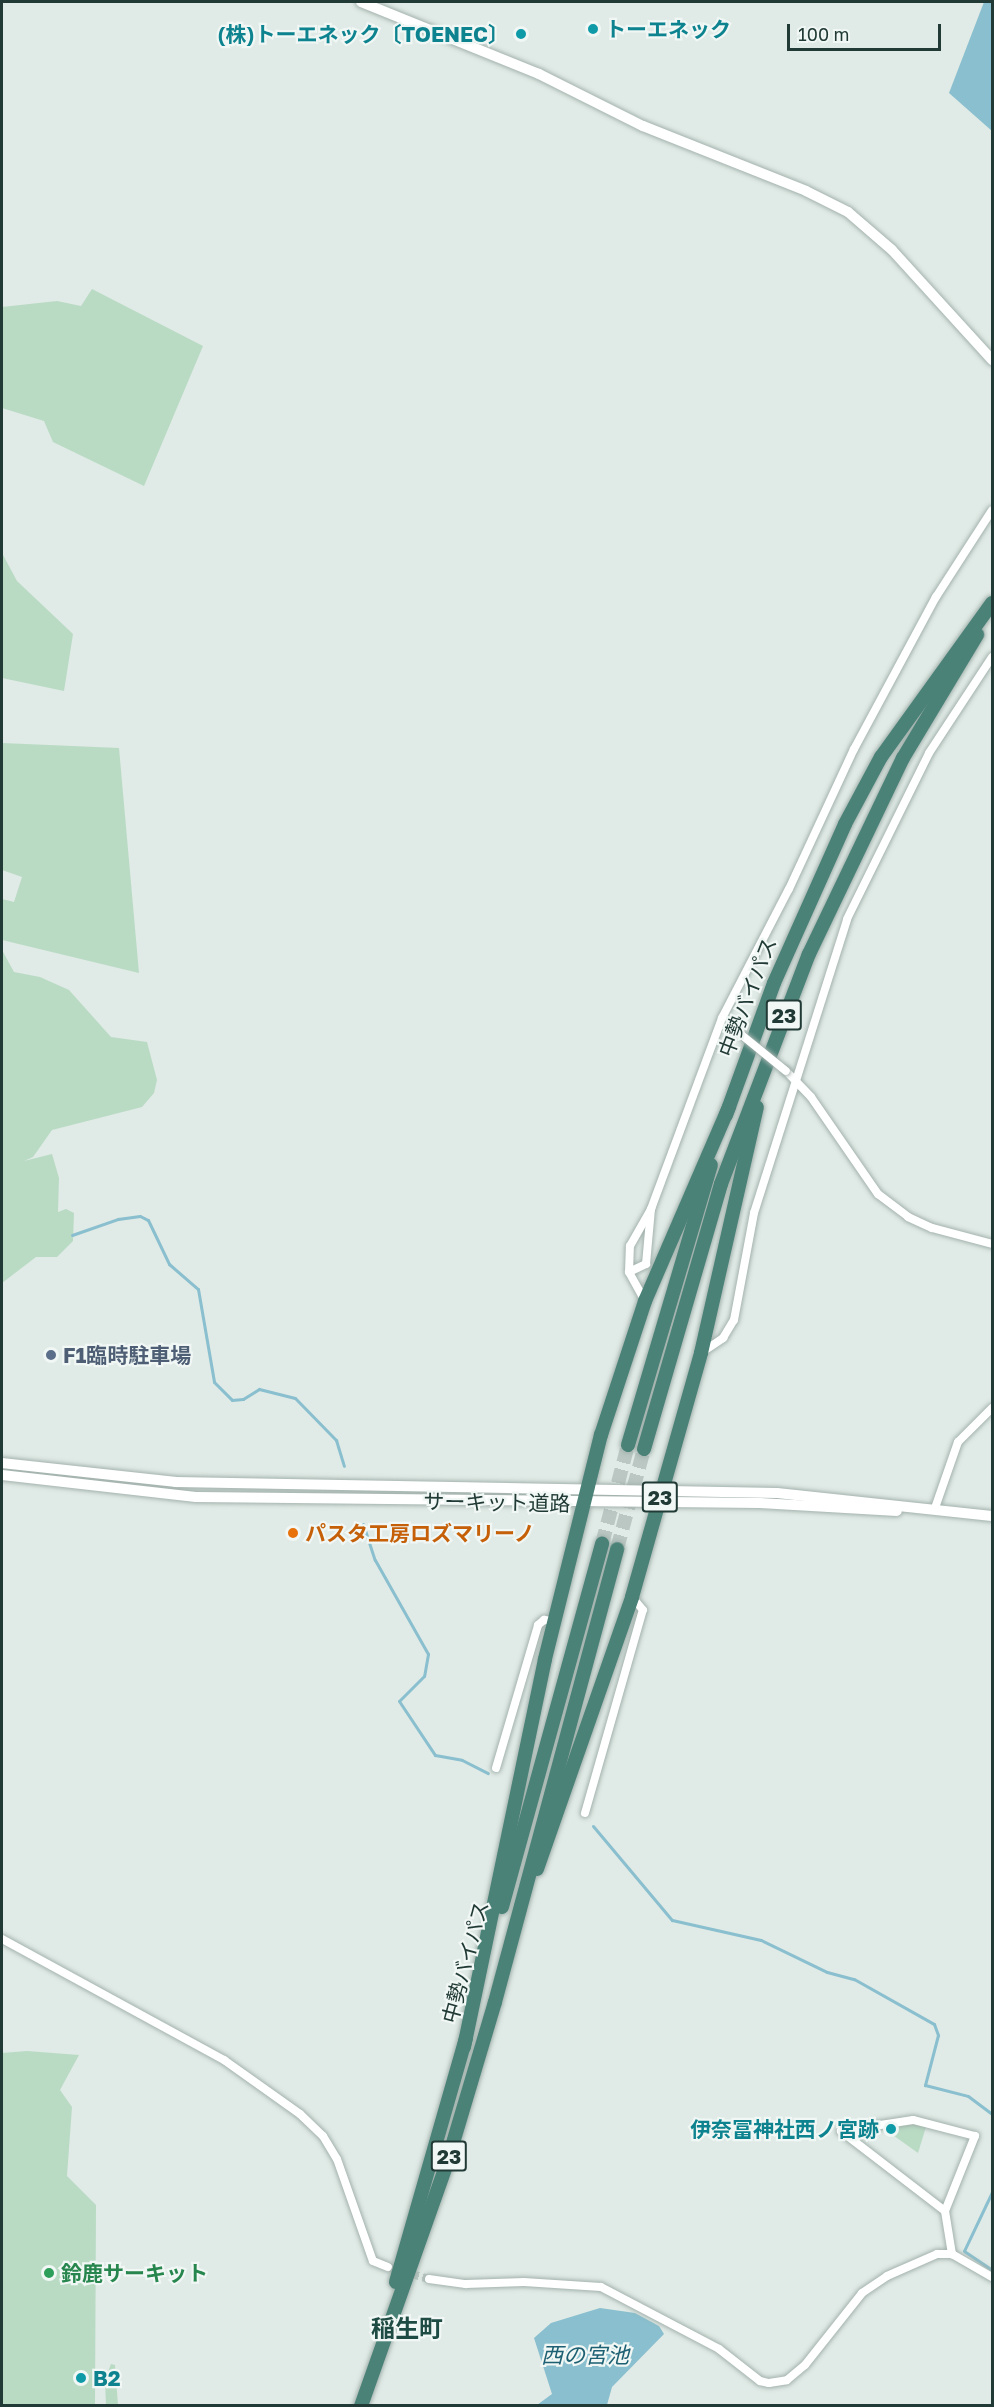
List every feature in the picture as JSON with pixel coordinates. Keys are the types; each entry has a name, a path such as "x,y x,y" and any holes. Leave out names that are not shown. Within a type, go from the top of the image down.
{"highway":[{"name":"中勢バイパス","path":"628,1445 729,1107 799,922 845,824 881,757 993,603"},
{"name":"中勢バイパス","path":"644,1449 721,1184 766,1066 842,880 903,758 993,610"},
{"name":"23","path":"519,1916 632,1597 701,1353 766,1066"},
{"path":"585,1504 601,1435 645,1301 729,1107"},
{"name":"23","path":"464,2047 554,1621 585,1504"},
{"name":"中勢バイパス","path":"362,2406 464,2047 602,1544"},
{"name":"中勢バイパス","path":"366,2391 447,2163 519,1916 617,1549"}],"street":[{"path":"361,2 539,74 643,126 806,191 848,212 892,250 993,360"},
{"path":"645,1301 629,1272 630,1246 651,1209 730,1000 789,889 854,749 936,597 993,510"},
{"path":"701,1353 723,1338 734,1320 754,1213 798,1082 826,976 847,919 930,753 993,657"},
{"path":"734,1028 798,1082 878,1194 908,1217 932,1228 993,1244"},
{"path":"629,1272 646,1264 651,1209"},
{"path":"935,1508 958,1442 993,1408"},
{"name":"サーキット道路","path":"2,1462 176,1482 588,1488 660,1496 840,1507 993,1522"},
{"name":"サーキット道路","path":"2,1475 196,1497 585,1504 660,1496"},
{"path":"660,1496 777,1493 935,1508 993,1516"},
{"path":"585,1813 643,1610 632,1597"},
{"path":"496,1768 538,1625 544,1620 554,1621"},
{"path":"2,1939 224,2060 300,2114 323,2136 337,2159 373,2261 388,2267"},
{"path":"945,2211 871,2151 841,2131 913,2120 975,2136 945,2211 952,2254"},
{"path":"429,2279 466,2284 524,2282 601,2287 719,2349 760,2381 777,2383 805,2365 862,2293 875,2283 938,2254 952,2254 993,2277"}],"green space":[{"path":"92,289 203,346 144,486 53,442 44,421 2,408 2,307 57,301 81,306"},
{"path":"2,553 17,581 73,634 64,691 2,678"},
{"path":"2,743 119,748 139,973 2,940 2,899 14,902 22,877 2,870"},
{"path":"2,950 14,972 40,977 69,990 111,1037 147,1042 157,1080 154,1093 142,1107 52,1130 33,1157 24,1161 52,1154 59,1178 58,1212 66,1209 74,1213 73,1241 57,1257 36,1257 2,1283"},
{"name":"鈴鹿サーキット","path":"27,2051 79,2055 60,2090 72,2107 67,2176 96,2205 95,2405 2,2405 2,2053"},
{"path":"913,2123 926,2127 918,2153 883,2128"},
{"path":"111,2364 115,2365 118,2405 106,2405 105,2380"}],"water":[{"path":"984,2 992,2 992,131 949,93"},
{"name":"西の宮池","path":"600,2308 635,2313 659,2326 664,2334 612,2387 607,2405 537,2405 552,2394 534,2338 551,2323"}],"waterway":[{"path":"72,1235 118,1219 140,1216 148,1220 169,1264 198,1289 214,1382 232,1400 243,1399 259,1389 295,1398 336,1440 344,1466"},
{"path":"363,1524 375,1560 428,1654 424,1676 399,1701 435,1755 462,1760 488,1773"},
{"path":"593,1826 672,1920 761,1940 827,1972 854,1979 934,2024 938,2035 925,2085 968,2096 992,2114"},
{"path":"992,2192 964,2251 992,2270"}],"tunnel":[{"path":"602,1544 628,1445"},
{"path":"617,1549 644,1449"},
{"path":"388,2267 429,2279"}],"place":[{"name":"トーエネック","path":"593,29"},
{"name":"(株)トーエネック〔TOENEC〕","path":"521,34"},
{"name":"F1臨時駐車場","path":"51,1355"},
{"name":"パスタ工房ロズマリーノ","path":"293,1533"},
{"name":"伊奈冨神社西ノ宮跡","path":"891,2129"},
{"name":"鈴鹿サーキット","path":"49,2273"},
{"name":"B2","path":"81,2378"}],"district":[{"name":"稲生町","path":"407,2328"}]}
